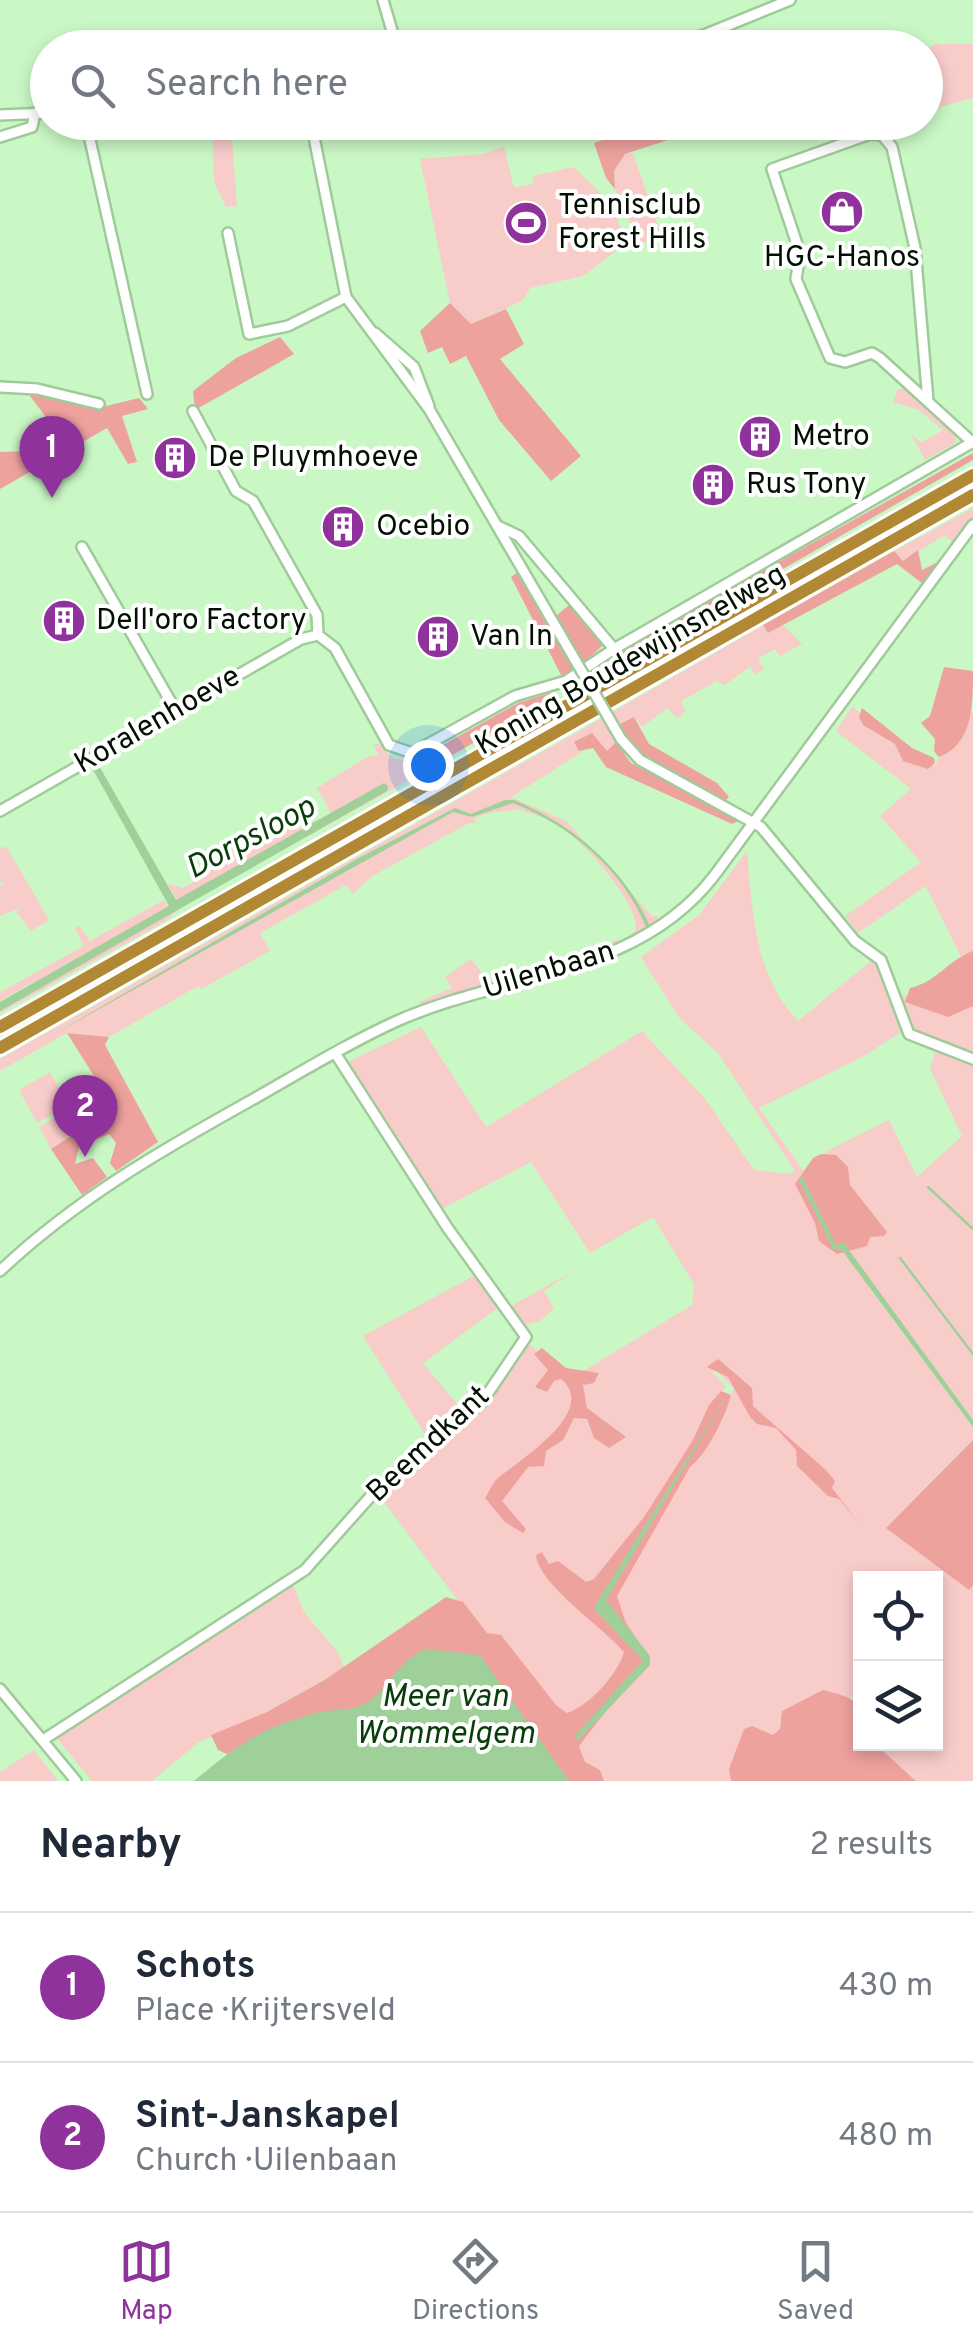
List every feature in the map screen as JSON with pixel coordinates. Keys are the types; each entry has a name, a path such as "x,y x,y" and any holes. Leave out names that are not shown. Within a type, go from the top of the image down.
{"highway":[{"name":"Koning Boudewijnsnelweg","path":"0,1027 973,475"},
{"name":"Koning Boudewijnsnelweg","path":"0,1048 973,495"}],"street":[{"path":"383,0 392,30"},
{"path":"716,30 790,0"},
{"path":"0,115 30,114"},
{"path":"0,137 30,128"},
{"path":"90,140 147,394"},
{"path":"315,140 346,298 369,330 392,344 414,367 429,409 620,740 640,760 754,822 855,941 881,960 910,1034 973,1059"},
{"path":"193,412 236,491 253,501 317,615 318,635 335,648 389,745 403,752 418,750 514,696 566,681 614,649 972,442 872,353 845,362 830,358 796,279 800,253 772,169 853,140"},
{"path":"886,140 892,147 915,248 928,402"},
{"path":"228,233 249,334 288,326 346,298"},
{"path":"0,386 37,389 99,404"},
{"name":"Uilenbaan","path":"0,1271 100,1188 335,1053 422,1011 600,958 649,937 694,901 973,525"},
{"path":"500,528 519,536 614,649"},
{"path":"82,546 176,711"},
{"name":"Koralenhoeve","path":"1,808 301,639 318,635"},
{"name":"Beemdkant","path":"42,1740 309,1566 378,1488 482,1402 526,1337 447,1227 335,1053"},
{"path":"0,1689 76,1781"}],"shaded area":[{"path":"943,44 973,44 973,98 943,106"},
{"path":"212,140 232,140 237,206 226,207 214,182"},
{"path":"668,140 625,154 614,171 615,189 606,178 594,143"},
{"name":"Tennisclub Forest Hills","path":"504,146 514,188 533,184 533,176 574,167 612,204 626,243 583,276 530,288 522,301 471,324 450,303 420,159 484,154"},
{"path":"633,153 662,237 640,244 615,189 614,171 625,154"},
{"path":"450,303 471,324 506,309 524,344 500,359 581,456 551,481 499,420 466,356 450,364 442,347 428,353 420,331"},
{"path":"280,337 294,354 195,410 193,391 236,358"},
{"path":"906,388 955,434 956,443 925,460 910,433 921,443 943,430 919,410 893,402 897,390"},
{"path":"37,390 102,407 139,398 148,409 122,416 137,462 128,464 107,428 0,489 0,452 30,451 56,430 30,396"},
{"path":"973,453 973,460 619,663 618,654 652,633"},
{"path":"973,508 973,520 952,542 945,535 903,561 894,551"},
{"path":"918,550 922,570 938,562 922,583 897,564 768,633 763,625 894,551 903,561"},
{"path":"519,571 575,671 562,677 511,577"},
{"path":"569,605 603,645 583,664 556,616"},
{"path":"763,625 768,633 783,625 802,644 780,656 775,649 758,658 764,669 755,674 750,667 724,685 717,681 681,701 685,711 678,718 667,708 642,727 634,717 618,725 611,713"},
{"path":"944,667 973,671 972,697 965,733 959,743 939,757 934,751 935,739 921,723 930,716"},
{"path":"553,692 552,697 420,774 414,761 518,703"},
{"path":"852,707 934,766 973,710 973,1055 918,1036 898,996 924,995 961,957 926,886 858,933 845,916 921,862 880,816 911,789 836,731"},
{"path":"862,708 912,748 934,758 935,763 928,769 903,761 895,744 863,725 859,717"},
{"path":"634,717 649,744 717,783 729,797 726,800 640,753 618,725"},
{"path":"602,718 616,742 607,752 592,733 575,742 579,751 585,750 511,797 566,821 652,916 657,916 659,925 610,949 614,940 622,941 636,930 635,919 619,889 593,856 566,831 545,819 517,809 489,813 474,819 477,824 469,823 371,877 353,894 346,885 260,933 270,951 201,989 198,986 109,1037 67,1033 0,1071 0,1059"},
{"path":"592,733 607,751 616,742 631,763 741,820 732,824 606,767 593,748 579,751 574,742"},
{"path":"378,743 394,759 414,761 420,774 187,903 164,922 0,1013 0,1009 39,979 0,1001 0,992 84,946 75,928 79,926 90,941 164,900 168,906 176,899 167,883 183,888 212,871 216,860 213,850 287,809 299,829 331,813 317,788 367,757 378,755 374,745"},
{"path":"6,846 49,920 31,931 16,912 19,908 0,916 0,886 5,883 0,882 0,849"},
{"path":"747,851 754,919 764,963 798,1021 871,961 880,962 904,1030 864,1056 759,1108 805,1173 829,1150 889,1120 917,1177 962,1136 930,1069 935,1052 973,1064 973,1420 872,1284 868,1286 973,1427 973,1440 886,1528 970,1589 973,1586 973,1781 916,1781 883,1751 943,1751 943,1571 853,1571 853,1697 782,1711 780,1729 767,1740 747,1781 578,1781 559,1749 643,1653 604,1608 734,1389 713,1367 713,1373 726,1386 648,1516 581,1602 636,1656 570,1724 484,1635 378,1494 484,1402 524,1345 531,1345 567,1381 692,1305 694,1284 653,1217 590,1253 531,1162 438,1211 343,1064 421,1027 486,1127 642,1031 706,1100 754,1170 790,1174 795,1171 718,1053 680,1019 641,957 699,915"},
{"path":"973,951 973,1006 948,1017 905,1002 910,988 928,981"},
{"path":"471,959 490,984 422,1006 419,1002 452,988 445,977"},
{"path":"67,1033 109,1037 105,1045 158,1142 116,1171 110,1163 116,1143 109,1134 79,1147 75,1164 93,1158 107,1177 82,1195 51,1149 114,1108"},
{"path":"50,1072 69,1105 37,1123 19,1090"},
{"path":"74,1107 79,1116 87,1111 92,1121 51,1149 39,1127"},
{"path":"836,1155 848,1167 850,1185 887,1232 884,1236 870,1237 867,1246 837,1254 819,1241 815,1223 795,1184 813,1158"},
{"path":"577,1269 544,1291 554,1308 540,1321 521,1326 511,1309 513,1305"},
{"path":"477,1274 500,1306 423,1363 463,1411 430,1442 363,1336"},
{"path":"542,1348 566,1368 599,1373 594,1383 583,1385 587,1408 626,1437 609,1448 594,1438 587,1419 574,1418 563,1440 546,1451 544,1466 528,1467 502,1501 526,1529 523,1533 505,1522 485,1498 498,1478 552,1433 570,1405 570,1392 561,1379 554,1381 547,1392 535,1387 548,1370 534,1354"},
{"path":"718,1359 752,1388 753,1406 827,1471 835,1481 832,1488 858,1522 839,1499 828,1496 797,1466 796,1450 776,1428 757,1424 750,1417 728,1377 707,1367"},
{"path":"721,1391 731,1395 720,1424 690,1467 617,1596 626,1623 648,1656 579,1746 585,1762 600,1770 604,1781 560,1781 378,1702 229,1755 218,1750 211,1735 267,1712 326,1679 446,1597 463,1602 487,1633 501,1635 556,1705 567,1713 584,1704 609,1679 624,1652 559,1592 536,1555 542,1552 549,1564 558,1561 586,1582 594,1579 644,1517"},
{"path":"973,1440 973,1586 969,1590 886,1528"},
{"path":"292,1581 304,1612 339,1654 344,1668 267,1712 199,1742 152,1781 92,1781 55,1736"},
{"path":"823,1690 846,1697 853,1701 853,1751 883,1751 916,1781 731,1781 729,1769 744,1729 752,1726 773,1735 780,1729 782,1711"},
{"path":"34,1750 58,1781 0,1781 0,1772"}],"water":[{"path":"98,764 176,900 384,783 388,786 387,791 0,1011 0,1002 169,906 92,768"},
{"path":"505,800 536,810 595,851 627,886 651,928 647,930 625,888 610,870 555,824 513,803 472,817 453,812 47,1038 357,859 455,808 471,814"},
{"path":"802,1176 836,1245 843,1242 973,1420 973,1427 841,1249 833,1249 799,1180"},
{"path":"729,1392 606,1600 650,1656 650,1665 578,1741 575,1736 643,1660 595,1610 597,1602"},
{"name":"Meer van Wommelgem","path":"427,1649 480,1655 569,1781 194,1781 237,1747 265,1731 297,1718 363,1705 408,1660"}],"waterway":[{"path":"928,1187 973,1229"},
{"path":"900,1258 973,1354"}],"place":[{"name":"HGC-Hanos","path":"842,212"},
{"name":"Tennisclub Forest Hills","path":"526,223"},
{"name":"Metro","path":"760,437"},
{"name":"De Pluymhoeve","path":"175,458"},
{"name":"Rus Tony","path":"713,485"},
{"name":"Schots","path":"52,498"},
{"name":"Ocebio","path":"343,527"},
{"name":"Dell'oro Factory","path":"64,621"},
{"name":"Van In","path":"438,637"},
{"name":"Sint-Janskapel","path":"85,1157"}],"water label":[{"name":"Dorpsloop","path":"251,839"}]}
